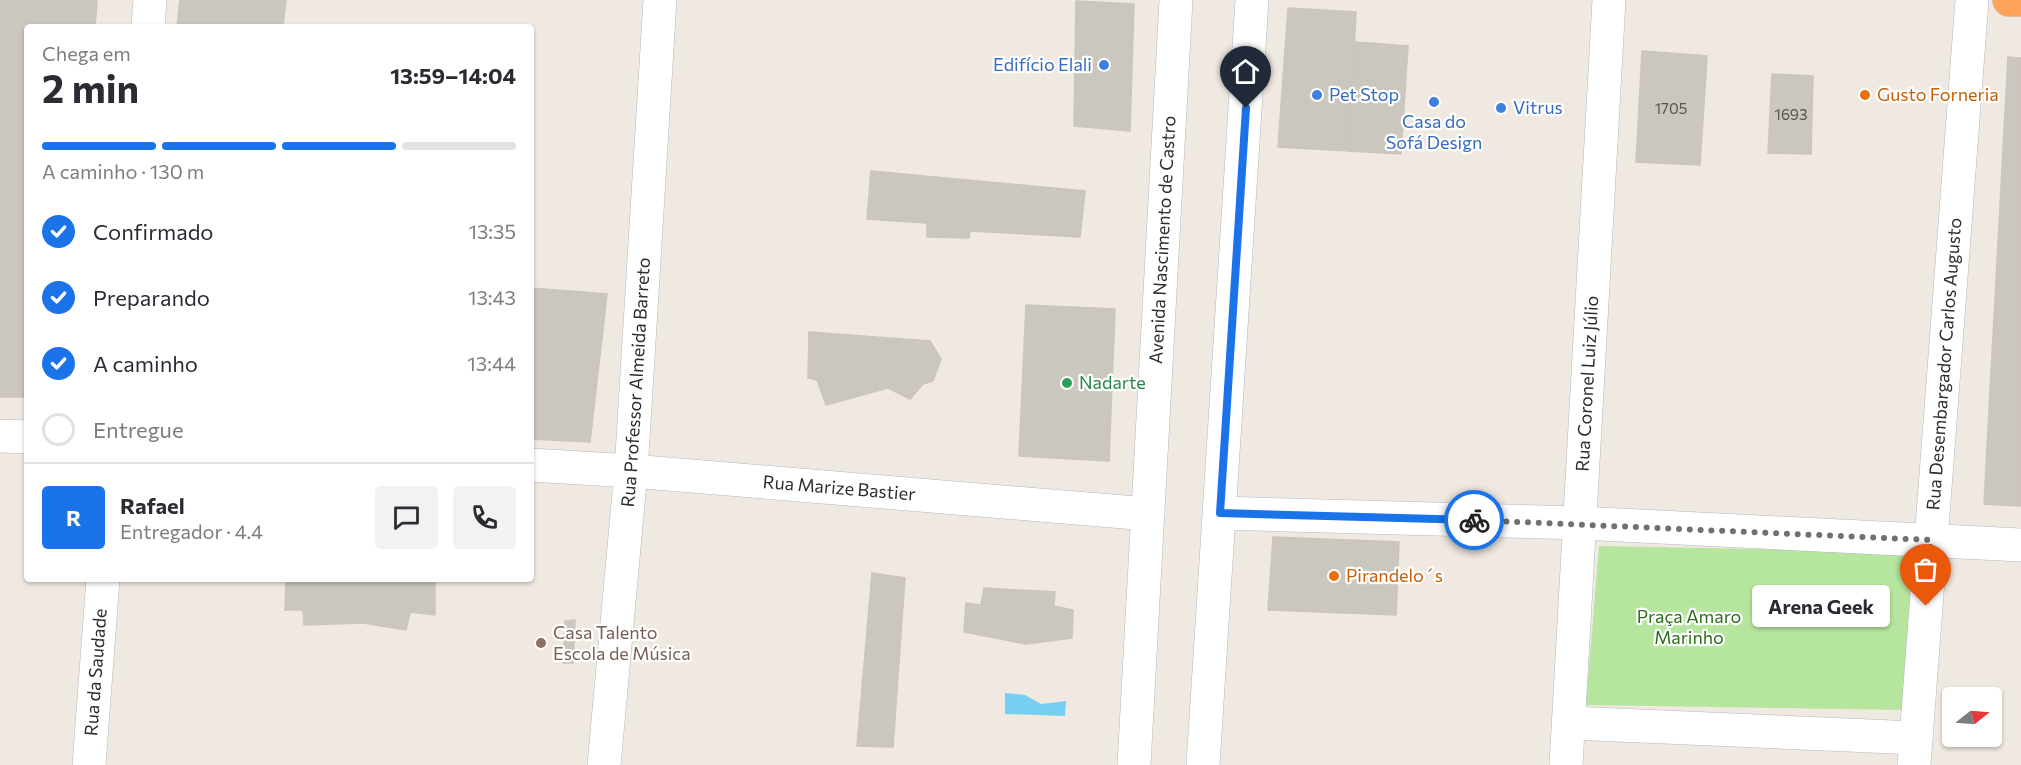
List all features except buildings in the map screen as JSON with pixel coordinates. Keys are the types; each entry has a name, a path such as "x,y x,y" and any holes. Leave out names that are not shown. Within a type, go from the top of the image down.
{"highway":[{"path":"2009,0 2021,0"}],"street":[{"path":"148,24 150,0"},
{"name":"Rua Professor Almeida Barreto","path":"604,765 631,471 660,0"},
{"name":"Avenida Nascimento de Castro","path":"1134,765 1176,0"},
{"path":"1203,765 1252,0"},
{"name":"Rua Coronel Luiz Júlio","path":"1566,765 1609,0"},
{"name":"Rua Desembargador Carlos Augusto","path":"1915,751 1972,0"},
{"path":"0,436 24,437"},
{"name":"Rua Marize Bastier","path":"534,465 631,471 1148,514"},
{"path":"1220,513 1580,523 2021,545"},
{"name":"Rua da Saudade","path":"89,765 103,582"},
{"path":"1570,723 1915,751"}],"green space":[{"name":"Praça Amaro Marinho","path":"1599,546 1918,552 1909,710 1586,705"}],"water":[{"path":"1005,693 1025,695 1041,704 1066,701 1065,716 1005,714"}],"way so far":[{"path":"1474,520 1931,540 1926,606"}],"place":[{"name":"Edifício Elali","path":"1104,65"},
{"name":"Pet Stop","path":"1317,95"},
{"name":"Gusto Forneria","path":"1865,95"},
{"name":"Casa do Sofá Design","path":"1434,102"},
{"name":"Vitrus","path":"1501,108"},
{"name":"Nadarte","path":"1067,383"},
{"name":"Pirandelo´s","path":"1334,576"},
{"name":"Arena Geek","path":"1926,606"},
{"name":"Casa Talento Escola de Música","path":"541,643"}],"route":[{"path":"1246,108 1220,513 1474,520"}]}
